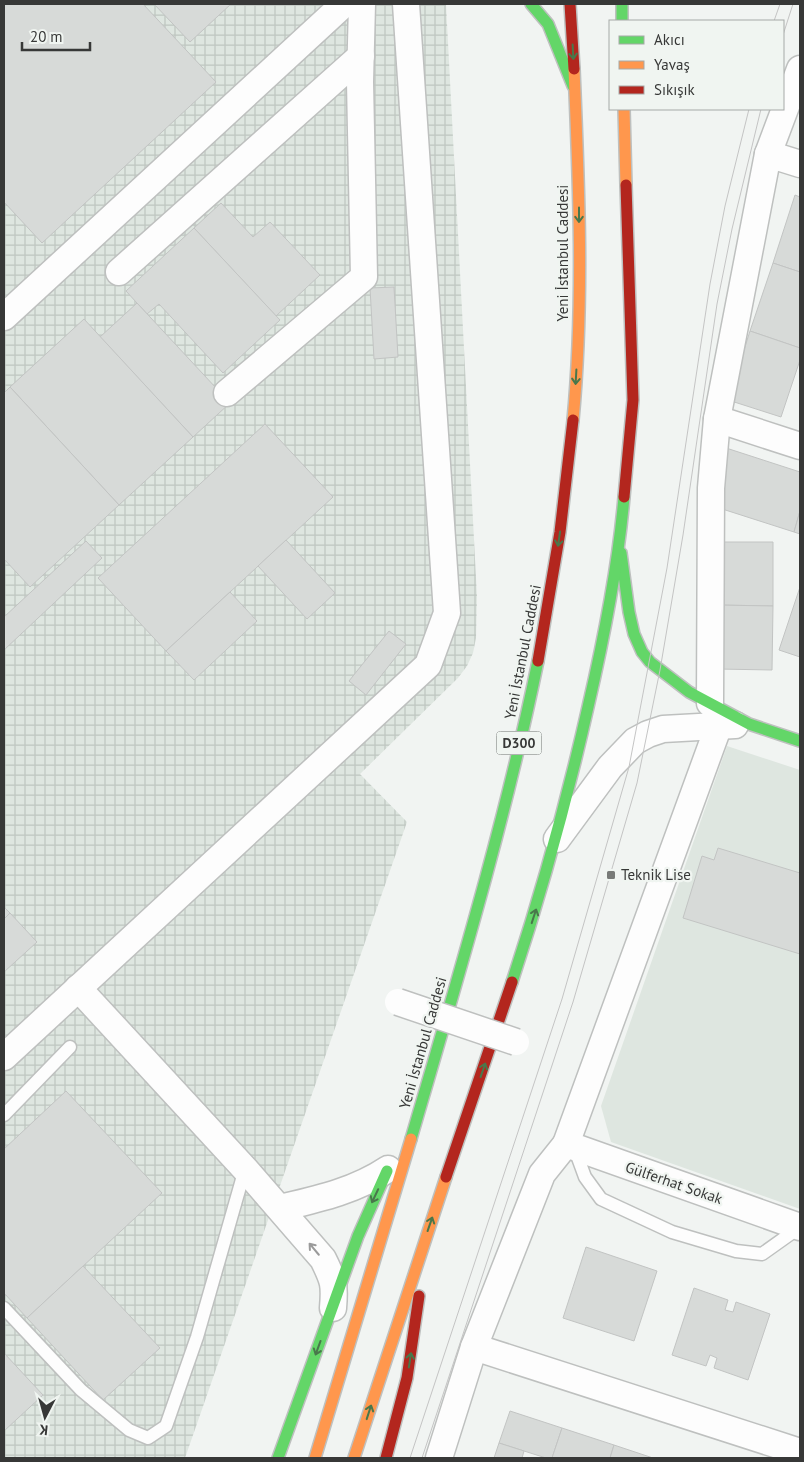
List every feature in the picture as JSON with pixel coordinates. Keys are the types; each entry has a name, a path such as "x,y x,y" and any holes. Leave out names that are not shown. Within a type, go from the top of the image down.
{"main road":[{"path":"531,4 548,24 575,91"},
{"name":"Yeni İstanbul Caddesi","path":"315,1458 416,1123 500,823 532,689 551,592 569,456 576,376 579,211 570,4"},
{"path":"622,4 622,20"},
{"path":"354,1458 424,1242 516,972 557,840 586,724 620,545 633,400 624,110"},
{"path":"620,545 628,612 634,634 642,652 650,662 715,714"},
{"path":"749,724 800,741"},
{"path":"278,1458 358,1236 388,1169 416,1123"},
{"path":"386,1458 407,1380 416,1323 424,1242"}],"street":[{"path":"4,317 344,4"},
{"path":"227,393 364,277 360,82 362,4"},
{"path":"4,1057 428,665 448,613 406,4"},
{"path":"119,272 361,56"},
{"path":"439,1458 474,1347 542,1174 571,1139 715,714 711,488 717,419 768,154 800,70"},
{"path":"768,154 800,164"},
{"path":"717,419 800,446"},
{"path":"557,840 610,766 635,741 648,734 715,714 749,724"},
{"path":"78,988 245,1169 323,1259 335,1287 333,1309"},
{"path":"398,1002 516,1042"},
{"name":"Gülferhat Sokak","path":"571,1139 800,1227"},
{"path":"280,1208 356,1187 388,1169"},
{"path":"474,1347 800,1452"}],"lane":[{"path":"4,1115 70,1046"},
{"path":"571,1139 584,1177 601,1199 672,1232 736,1251 762,1254 800,1227"},
{"path":"4,1308 81,1390 129,1430 148,1438 166,1426 197,1337 245,1169"}],"shaded area":[{"path":"4,4 446,4 477,597 476,638 473,653 467,666 458,678 360,774 407,822 185,1458 4,1458"},
{"path":"727,746 800,770 800,1209 611,1142 601,1106"}],"building":[{"path":"4,4 143,4 216,82 42,243 4,202"},
{"path":"154,4 231,4 190,42"},
{"path":"795,195 800,197 800,272 773,263"},
{"path":"221,203 253,237 270,222 320,275 276,316 194,228"},
{"path":"194,228 280,320 223,373 159,304 147,314 126,291"},
{"path":"773,263 800,272 800,348 750,331"},
{"path":"394,287 398,357 374,359 370,288"},
{"path":"137,303 230,403 193,437 100,337"},
{"path":"84,319 193,437 119,505 10,387"},
{"path":"750,331 800,348 800,360 781,417 728,400"},
{"path":"10,387 119,505 30,587 4,559 4,393"},
{"path":"265,424 333,497 166,651 98,578"},
{"path":"723,447 800,472 800,511 794,532 716,507"},
{"path":"800,511 800,534 794,532"},
{"path":"286,540 335,593 307,619 258,566"},
{"path":"86,541 102,558 4,650 4,617"},
{"path":"718,542 773,542 773,606 717,605"},
{"path":"800,587 800,657 779,650"},
{"path":"230,592 257,621 194,680 166,651"},
{"path":"717,605 773,606 772,670 717,669"},
{"path":"389,631 406,644 366,695 349,681"},
{"path":"718,848 800,873 800,954 683,918 702,856 714,860"},
{"path":"4,907 10,913 4,919"},
{"path":"10,913 37,942 4,972 4,919"},
{"path":"66,1091 162,1193 27,1318 4,1293 4,1149"},
{"path":"586,1247 657,1271 634,1341 563,1318"},
{"path":"83,1266 160,1348 103,1400 27,1318"},
{"path":"694,1288 728,1300 725,1310 733,1312 736,1302 770,1314 748,1380 714,1368 717,1358 710,1355 706,1366 672,1355"},
{"path":"4,1353 43,1395 4,1431"},
{"path":"510,1411 562,1428 552,1458 546,1458 499,1443"},
{"path":"562,1428 614,1445 610,1458 552,1458"},
{"path":"499,1443 524,1451 522,1458 494,1458"},
{"path":"614,1445 653,1458 610,1458"}],"tram line":[{"path":"774,20 780,4"},
{"path":"784,32 793,4"},
{"path":"410,1458 562,999 629,767 667,568 710,284 725,206 749,110"},
{"path":"422,1458 573,1002 637,783 660,670 683,535 717,304 732,229 761,110"}],"traffic: fast":[{"path":"531,4 548,24 573,86"},
{"path":"622,4 622,20"},
{"path":"512,982 534,914 588,707 610,603 624,497"},
{"path":"621,553 634,634 642,652 650,662 689,692 749,724 800,741"},
{"path":"411,1139 463,961 511,781 538,661"},
{"path":"278,1458 358,1236 387,1171"}],"traffic: slow":[{"path":"573,420 579,288 579,201 574,69"},
{"path":"624,110 626,185"},
{"path":"315,1458 411,1139"},
{"path":"354,1458 446,1177"}],"traffic: jam":[{"path":"570,4 574,69"},
{"path":"624,497 633,400 626,185"},
{"path":"538,661 560,532 573,420"},
{"path":"446,1177 512,982"},
{"path":"386,1458 407,1378 419,1296"}],"place":[{"name":"Teknik Lise","path":"611,875"}]}
